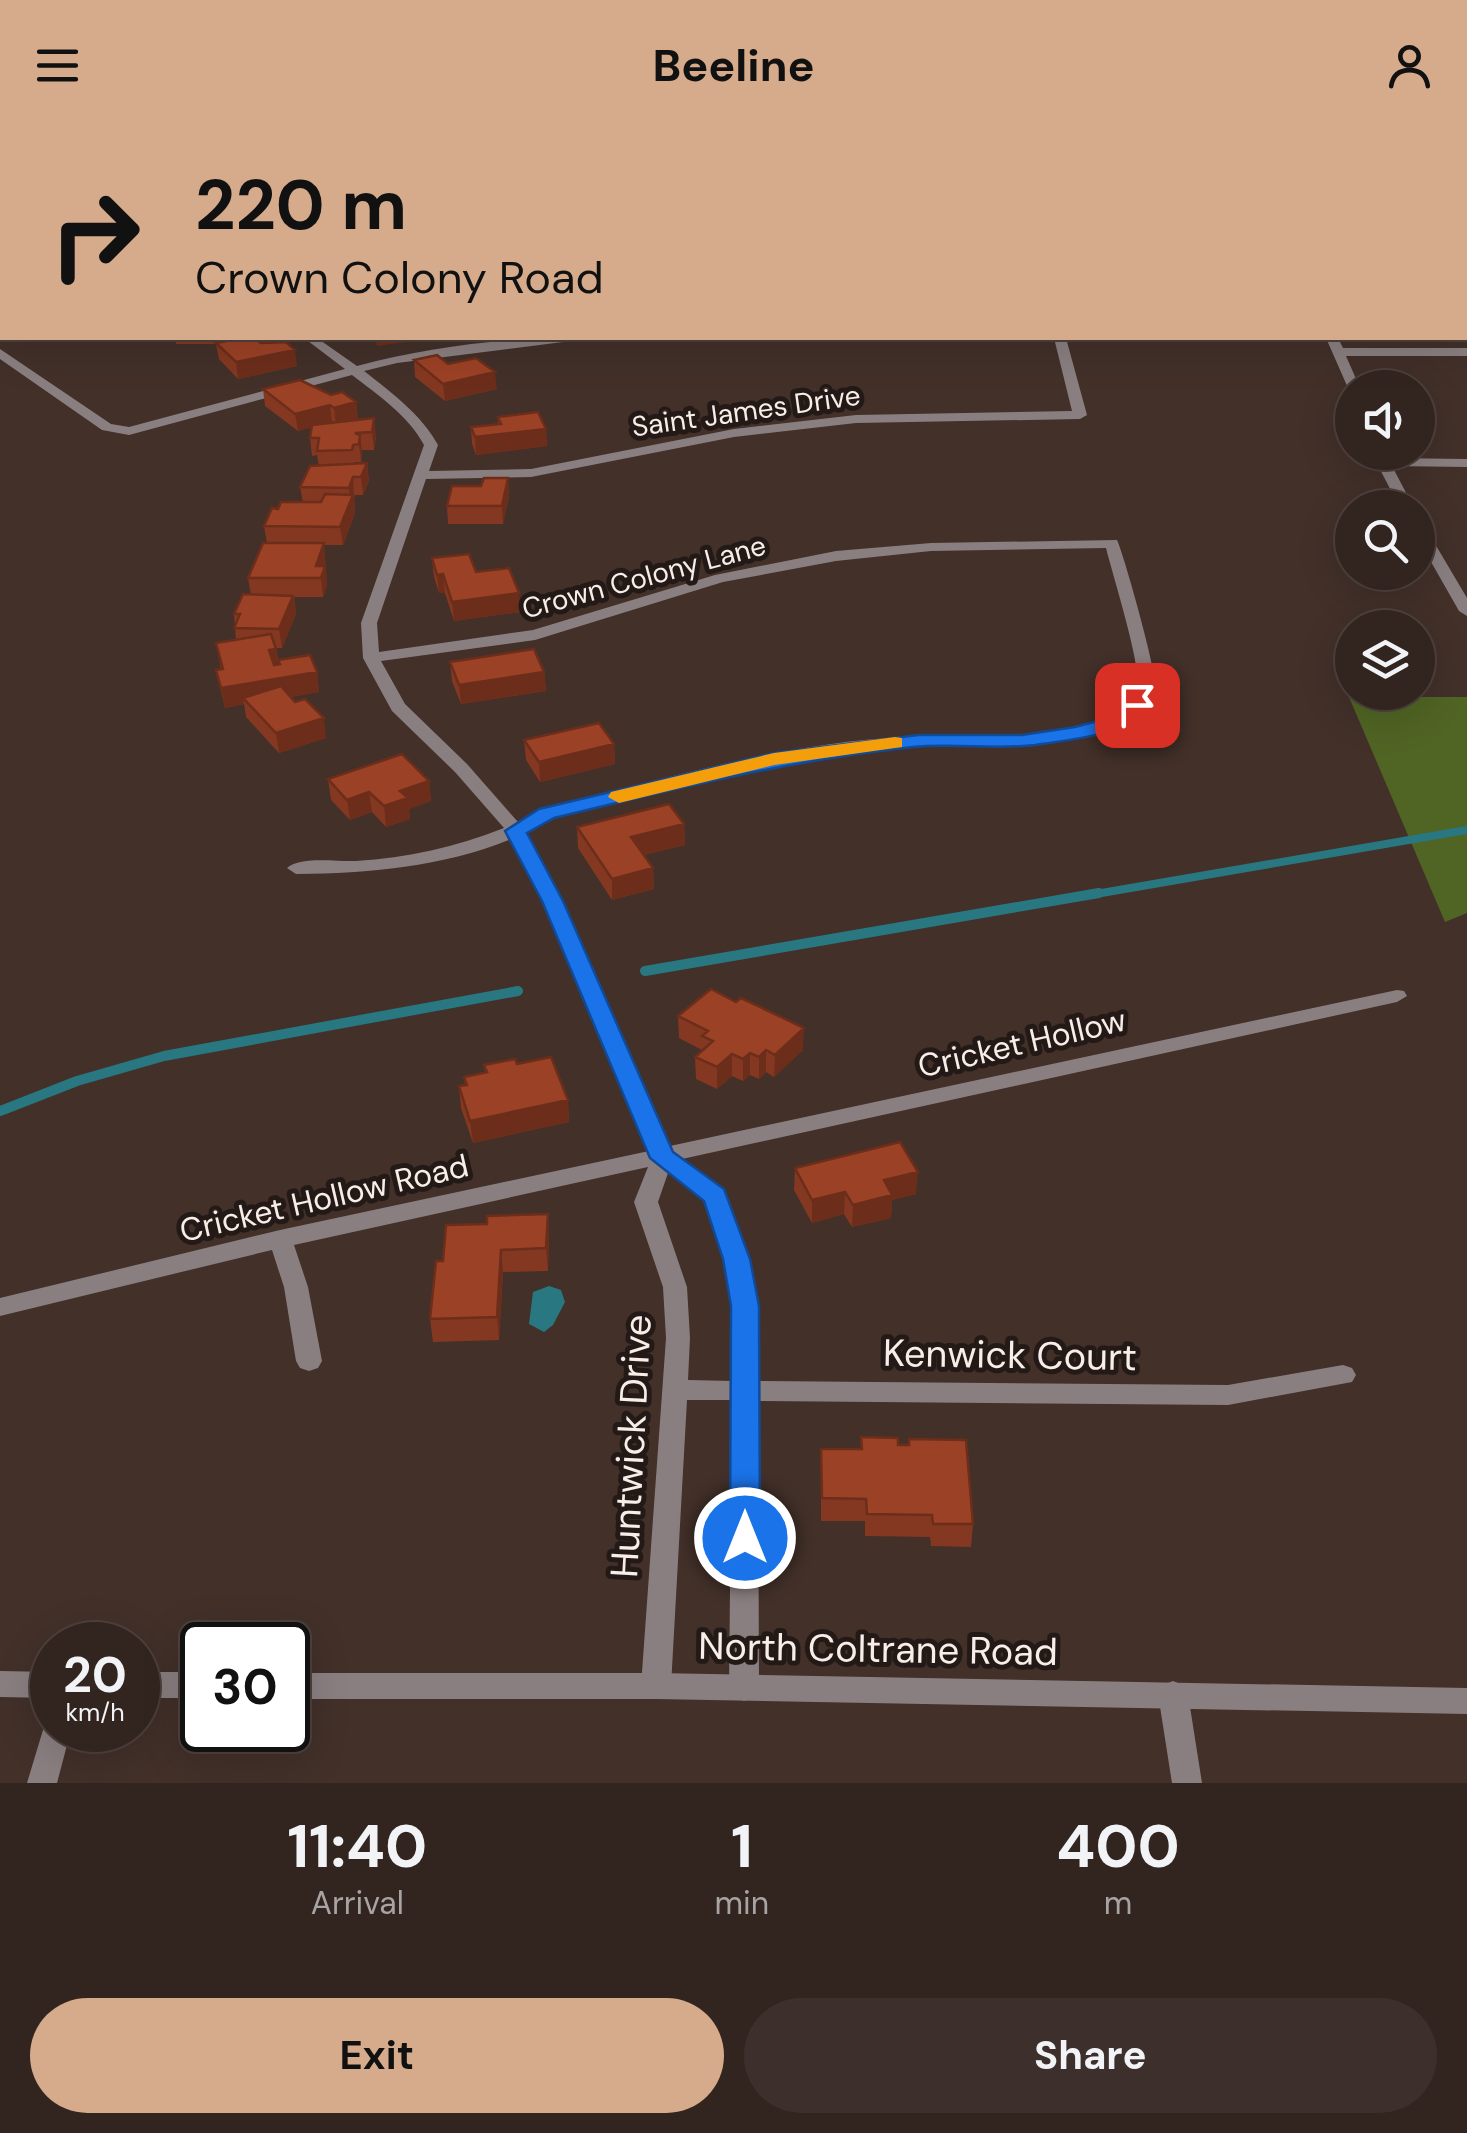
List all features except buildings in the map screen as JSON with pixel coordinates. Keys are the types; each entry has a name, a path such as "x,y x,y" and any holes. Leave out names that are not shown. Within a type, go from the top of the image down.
{"street":[{"path":"313,340 413,417 428,434 431,444 370,624 370,658 398,707 461,768 516,831 552,901 663,1158 715,1196 736,1259 745,1306 744,1688"},
{"path":"0,353 107,427 128,431 353,370 472,346 540,340"},
{"name":"Saint James Drive","path":"422,475 532,473 734,433 856,420 1080,415 1061,340"},
{"path":"1333,340 1348,370"},
{"path":"1341,352 1467,352"},
{"path":"1435,461 1467,463"},
{"name":"Crown Colony Lane","path":"370,658 535,636 720,578 836,556 931,546 1112,544 1146,677 1137,705 1123,720 1076,733 1022,740 918,740 774,759 546,814 516,831"},
{"path":"1435,556 1466,611"},
{"path":"296,868 369,868 458,851 516,831"},
{"name":"Cricket Hollow","path":"663,1158 1397,996"},
{"name":"Cricket Hollow Road","path":"0,1307 280,1240 663,1158"},
{"name":"Huntwick Drive","path":"656,1686 674,1390 675,1287 646,1202 663,1158"},
{"path":"280,1240 296,1287 310,1362"},
{"name":"Kenwick Court","path":"674,1390 1228,1394 1343,1375"},
{"path":"0,1684 30,1685"},
{"name":"North Coltrane Road","path":"310,1686 656,1686 1467,1701"},
{"path":"1172,1694 1187,1783"},
{"path":"42,1783 50,1752"}],"green space":[{"path":"1435,697 1467,697 1467,913 1445,922 1355,710 1435,710"}],"water":[{"path":"549,1286 561,1290 565,1302 553,1325 544,1332 529,1324 533,1292"}],"waterway":[{"path":"1084,896 1467,830"},
{"path":"645,971 1099,893"},
{"path":"0,1111 77,1081 164,1056 518,991"}],"slow traffic":[{"path":"619,797 774,759 895,743"}],"route":[{"path":"745,1538 745,1306 736,1259 715,1196 663,1158 552,901 516,831 546,814 774,759 918,740 1022,740 1076,733 1123,720 1137,705"}]}
